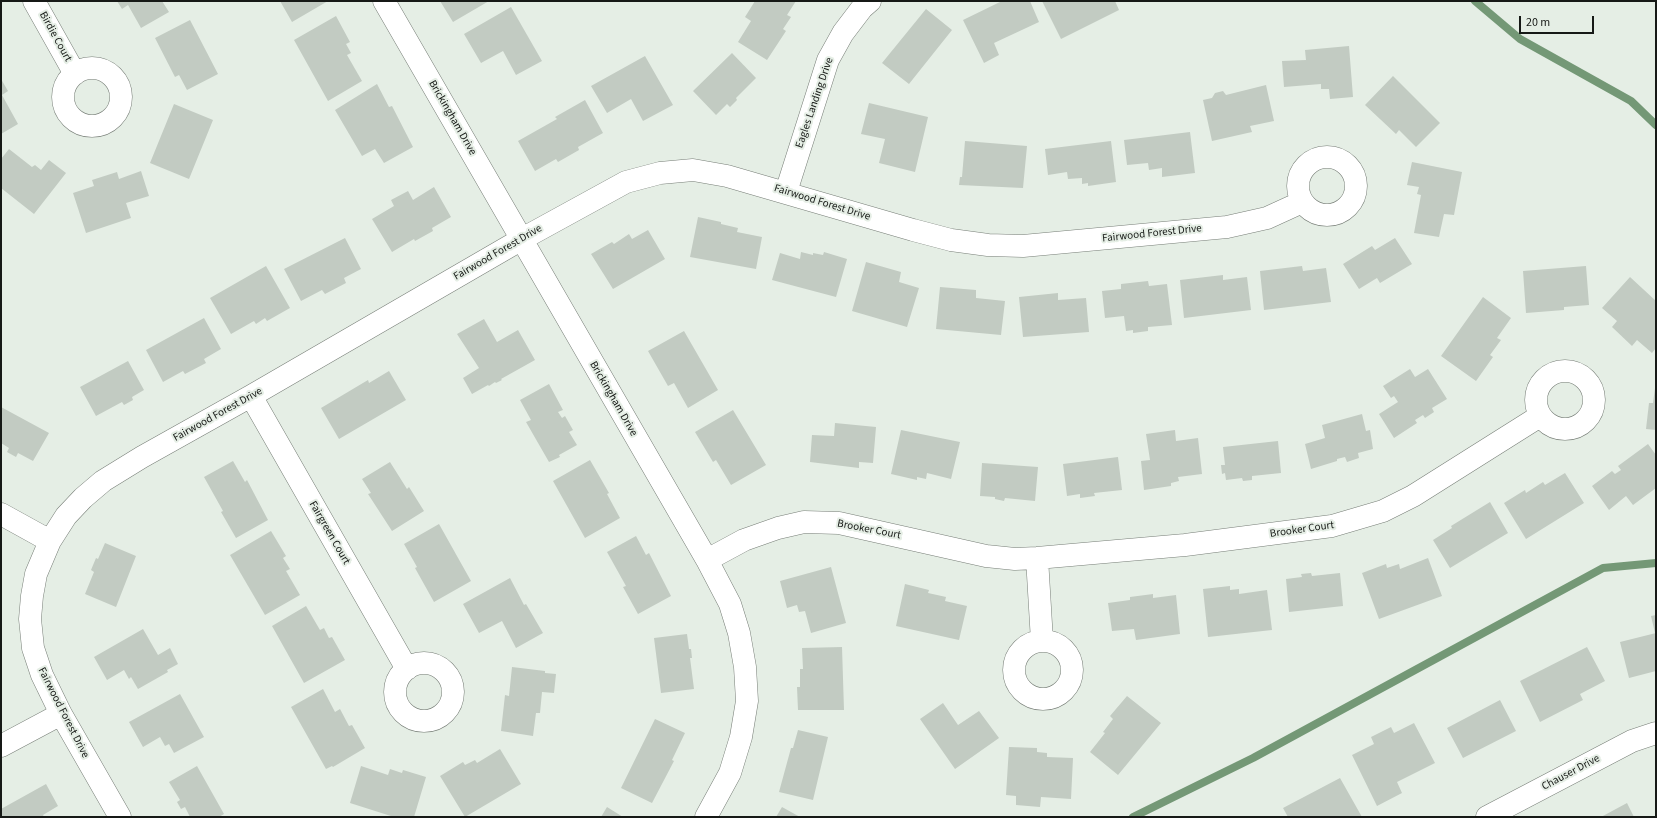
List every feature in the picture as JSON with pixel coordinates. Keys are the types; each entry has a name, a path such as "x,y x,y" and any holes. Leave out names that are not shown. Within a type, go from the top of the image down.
{"street":[{"name":"Birdie Court","path":"34,1 75,74"},
{"name":"Brickingham Drive","path":"384,1 707,560 730,604 740,633 745,668 747,701 741,737 730,773 706,817"},
{"name":"Eagles Landing Drive","path":"786,192 828,60 843,33 862,8 870,1"},
{"name":"Fairwood Forest Drive","path":"120,817 61,714 42,675 33,648 30,619 36,574 50,541 66,516 83,498 103,482 142,457 251,396 522,239 626,182 660,173 693,170 727,176 786,192 951,240 988,245 1023,246 1227,227 1267,218 1302,202"},
{"name":"Fairgreen Court","path":"251,396 407,670"},
{"name":"Brooker Court","path":"707,560 744,540 778,528 804,522 852,525 986,556 1015,559 1185,545 1332,526 1383,511 1413,496 1540,416"},
{"path":"1,514 50,541"},
{"path":"1036,558 1042,641"},
{"path":"1,746 61,714"},
{"name":"Chauser Drive","path":"1487,817 1632,741 1656,733"}],"building":[{"path":"117,1 162,1 169,12 141,28 128,5 122,9"},
{"path":"280,1 328,1 292,22"},
{"path":"440,1 489,1 453,22"},
{"path":"755,1 796,1 787,15 791,17 783,29 786,31 767,60 738,42 751,21 745,17"},
{"path":"1002,1 1030,1 1039,22 994,43 999,55 984,63 963,20"},
{"path":"1042,1 1115,1 1119,10 1061,39"},
{"path":"511,7 542,61 516,75 503,51 481,63 464,34"},
{"path":"926,9 952,30 909,84 882,63"},
{"path":"336,16 350,42 346,44 351,53 347,55 362,81 328,101 294,40"},
{"path":"190,20 218,74 187,90 179,75 175,77 155,38"},
{"path":"1349,46 1353,97 1330,99 1329,89 1321,89 1321,84 1284,87 1282,61 1306,60 1305,50"},
{"path":"732,53 756,78 736,98 737,100 730,107 727,104 716,115 693,91"},
{"path":"645,56 673,105 643,121 631,99 607,113 591,86"},
{"path":"1393,76 1440,123 1416,147 1399,130 1396,134 1365,105"},
{"path":"1,79 8,91 2,95 18,124 1,134"},
{"path":"377,84 389,107 392,106 413,147 384,163 375,149 362,156 335,110"},
{"path":"1266,85 1274,121 1250,126 1252,132 1212,141 1203,100 1212,98 1215,93 1223,91 1226,95"},
{"path":"585,100 603,133 578,147 579,150 558,162 556,159 535,171 518,141 557,119 555,117"},
{"path":"869,103 928,117 915,172 879,163 885,139 861,134"},
{"path":"174,104 213,120 189,179 150,163"},
{"path":"1190,132 1195,173 1162,177 1162,168 1149,170 1148,163 1127,165 1124,140"},
{"path":"965,141 1027,146 1023,188 959,185 960,177 962,177"},
{"path":"1111,141 1116,182 1088,186 1088,183 1082,184 1082,178 1068,179 1067,172 1048,175 1045,149"},
{"path":"9,149 32,167 35,165 41,170 49,160 66,173 34,214 1,188 1,159"},
{"path":"1412,162 1462,172 1454,215 1444,214 1439,237 1414,233 1421,195 1417,194 1419,187 1407,185"},
{"path":"141,171 149,196 126,203 131,218 86,233 73,193 94,186 92,180 117,172 119,179"},
{"path":"434,187 451,217 432,228 433,231 415,241 414,239 392,252 372,219 394,206 391,200 408,191 413,200"},
{"path":"698,217 721,222 721,224 738,228 737,232 762,237 756,269 690,257"},
{"path":"648,230 665,259 613,289 591,254 612,242 614,244 629,234 632,239"},
{"path":"345,238 361,269 344,278 346,283 325,294 322,290 301,301 284,269"},
{"path":"1395,238 1412,264 1380,283 1377,278 1359,289 1343,264 1372,246 1375,250"},
{"path":"801,252 813,255 813,253 823,255 824,252 847,259 836,297 772,280 780,253 800,259"},
{"path":"866,262 901,272 899,282 919,288 907,327 852,311"},
{"path":"266,266 290,308 267,321 265,318 256,324 254,321 231,334 210,298"},
{"path":"1302,266 1303,271 1326,268 1331,302 1264,310 1260,271"},
{"path":"1586,266 1589,305 1564,307 1564,310 1526,313 1523,271"},
{"path":"1223,275 1223,280 1247,277 1251,310 1184,318 1180,280"},
{"path":"1630,277 1656,301 1656,348 1652,353 1637,340 1632,346 1612,327 1617,321 1602,308"},
{"path":"1148,281 1149,286 1167,284 1172,325 1148,327 1148,331 1133,333 1133,330 1126,331 1124,316 1105,318 1102,291 1121,289 1121,284"},
{"path":"940,287 976,290 976,298 1005,301 1001,335 936,329"},
{"path":"1058,293 1058,300 1086,298 1089,332 1023,337 1019,297"},
{"path":"1483,297 1511,318 1497,338 1501,340 1490,355 1493,357 1476,381 1441,356"},
{"path":"204,318 221,349 204,359 206,363 185,374 183,371 163,382 146,350"},
{"path":"484,319 497,342 518,330 535,360 501,379 502,380 489,386 488,385 472,394 463,378 479,368 457,334"},
{"path":"684,331 718,390 688,408 674,383 668,386 648,351"},
{"path":"128,361 144,390 132,397 133,400 124,405 122,402 96,416 80,387"},
{"path":"1410,369 1415,377 1428,369 1447,399 1432,408 1434,412 1425,418 1423,415 1415,420 1417,423 1394,438 1379,414 1398,402 1394,396 1391,398 1383,386"},
{"path":"389,371 406,400 339,439 321,408 368,380 369,383"},
{"path":"549,384 563,410 558,412 562,418 565,416 573,430 569,432 577,445 559,455 560,457 549,462 526,422 531,420 520,400"},
{"path":"1655,388 1656,430 1646,429 1649,403 1653,403"},
{"path":"1,407 49,433 33,461 18,453 16,457 7,452 9,448 1,443"},
{"path":"733,410 766,465 731,485 716,460 713,462 695,432"},
{"path":"1362,414 1366,431 1370,430 1373,449 1358,453 1359,458 1347,462 1345,457 1311,469 1305,444 1325,438 1322,425"},
{"path":"835,423 876,427 873,463 859,462 859,468 810,462 812,435 834,436"},
{"path":"901,430 960,442 951,479 927,473 926,479 917,477 917,480 891,474"},
{"path":"1175,430 1176,441 1198,438 1202,474 1178,477 1179,481 1171,483 1171,486 1144,490 1141,461 1150,460 1146,434"},
{"path":"1278,441 1281,473 1252,476 1252,480 1243,481 1242,478 1226,480 1225,473 1222,474 1221,465 1225,465 1223,447"},
{"path":"1648,444 1656,455 1656,488 1633,505 1626,496 1609,510 1592,486 1612,471 1615,474 1621,470 1618,466"},
{"path":"1118,457 1122,490 1094,493 1095,496 1080,498 1080,494 1067,496 1063,464"},
{"path":"590,460 609,493 607,494 620,518 585,538 553,481"},
{"path":"233,461 245,482 247,480 268,520 236,538 221,512 223,511 204,477"},
{"path":"390,462 407,489 409,487 424,511 392,531 368,494 371,493 362,479"},
{"path":"982,463 1038,467 1035,501 1005,498 1004,501 995,499 995,497 980,496"},
{"path":"1565,473 1584,503 1526,539 1504,503 1525,490 1526,493 1543,482 1545,485"},
{"path":"1490,502 1508,533 1450,568 1433,540 1452,528 1451,526"},
{"path":"439,524 471,581 434,602 415,568 417,567 404,544"},
{"path":"271,531 286,556 283,558 290,569 286,571 300,595 265,615 230,555"},
{"path":"636,536 646,555 649,553 671,596 638,614 623,587 626,586 607,552"},
{"path":"105,543 136,556 116,607 85,594 94,572 91,570"},
{"path":"1428,558 1442,596 1379,619 1362,573 1386,564 1387,568 1399,564 1400,569"},
{"path":"831,567 846,623 811,633 805,611 799,612 797,605 787,608 780,581"},
{"path":"1311,573 1312,576 1340,573 1343,606 1289,612 1286,579 1302,577 1301,574"},
{"path":"510,578 524,605 526,604 543,633 516,648 502,621 479,633 463,604"},
{"path":"905,584 929,590 928,593 946,597 945,601 967,606 959,640 896,626"},
{"path":"1230,586 1230,590 1239,589 1239,594 1267,590 1272,630 1208,637 1203,589"},
{"path":"1153,594 1153,598 1176,595 1180,634 1136,640 1134,629 1112,631 1108,603 1130,600 1130,597"},
{"path":"306,606 320,630 324,628 329,638 332,637 345,660 304,683 272,626"},
{"path":"1656,615 1656,633 1655,633 1651,616"},
{"path":"143,629 158,655 170,648 178,664 167,670 168,672 138,689 131,677 129,679 124,670 107,680 94,657"},
{"path":"1656,633 1656,671 1629,678 1620,642"},
{"path":"687,634 689,649 691,649 692,658 690,658 694,689 661,693 654,638"},
{"path":"842,647 844,710 798,710 797,687 800,687 800,669 803,669 802,648"},
{"path":"1587,647 1605,681 1580,694 1583,700 1540,722 1520,681"},
{"path":"512,667 545,671 545,673 556,674 554,693 542,692 540,713 536,713 533,736 501,731 505,695 509,696"},
{"path":"323,689 335,712 340,709 349,726 352,725 365,748 333,767 332,766 326,769 291,707"},
{"path":"180,694 204,737 174,753 169,744 165,746 160,737 143,747 129,722"},
{"path":"1127,696 1161,723 1118,775 1090,752 1105,733 1103,732 1113,719 1110,716"},
{"path":"1500,700 1516,731 1463,758 1447,728"},
{"path":"943,703 958,725 979,711 999,738 955,769 920,719"},
{"path":"655,719 685,733 672,760 674,761 652,803 621,788"},
{"path":"1414,723 1435,763 1397,782 1402,793 1377,806 1352,755 1374,744 1371,737 1391,727 1394,733"},
{"path":"798,730 828,737 813,800 779,792 791,748 793,748"},
{"path":"1009,747 1037,748 1037,752 1047,753 1047,757 1073,758 1071,799 1041,797 1040,807 1016,805 1016,796 1006,795"},
{"path":"500,749 521,784 465,817 440,776 463,762 465,765 475,760 477,763"},
{"path":"197,766 224,814 219,817 190,817 185,807 181,809 177,802 180,800 169,782"},
{"path":"361,766 388,775 390,769 402,773 403,770 426,777 414,817 394,817 350,803"},
{"path":"1340,778 1362,817 1288,817 1283,808"},
{"path":"46,784 58,806 43,815 44,817 1,817 1,809"},
{"path":"1627,803 1634,817 1601,817"},
{"path":"607,807 623,817 601,817"},
{"path":"782,807 800,817 776,817"}],"waterway":[{"path":"1475,1 1520,39 1631,101 1656,125"},
{"path":"1133,817 1253,758 1603,568 1656,563"}]}
